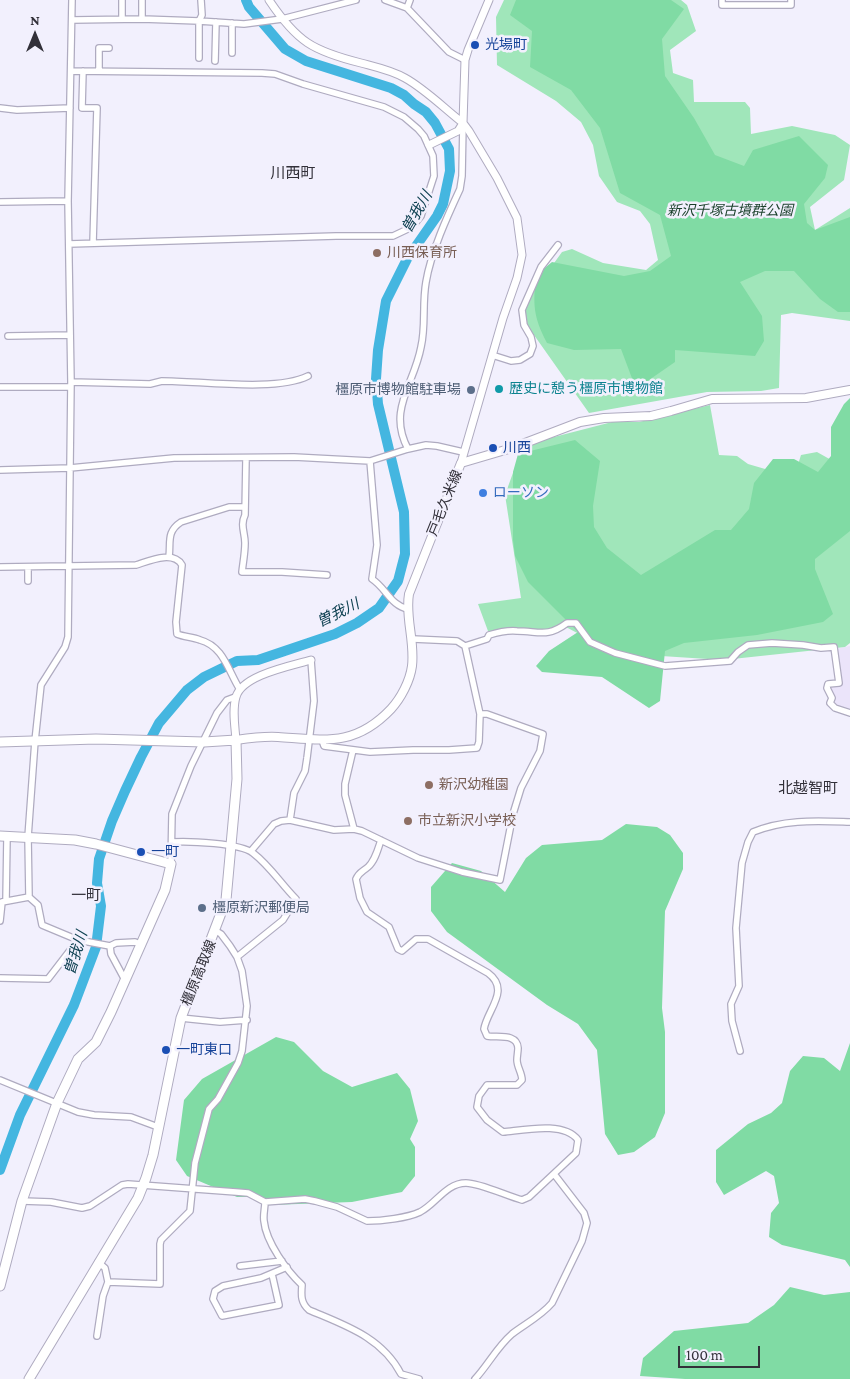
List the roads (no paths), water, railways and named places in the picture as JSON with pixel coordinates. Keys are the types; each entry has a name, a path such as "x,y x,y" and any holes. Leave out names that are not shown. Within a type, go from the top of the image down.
{"main road":[{"name":"戸毛久米線","path":"236,740 276,737 308,740 341,739 358,734 382,718 394,706 401,696 410,675 413,658 413,639 408,609 409,594 461,463 512,448 580,422 604,418 651,416 712,398 806,398 850,390"},
{"path":"0,742 134,739 204,742 236,740"},
{"name":"橿原高取線","path":"29,1379 133,1206 143,1186 153,1155 181,1018 216,931 228,890 238,773 236,740"},
{"path":"0,1286 22,1201 57,1103 78,1059 96,1042 165,890 171,864 75,840 3,836"}],"street":[{"path":"72,0 68,201 71,384 68,637 65,647 41,685 28,837 29,897 38,905 42,925 81,940 109,946 116,943 135,942 140,944"},
{"path":"122,0 122,19"},
{"path":"142,0 142,19"},
{"path":"199,58 199,21 202,15 202,0"},
{"path":"269,0 279,19 308,45 339,58 390,71 406,78 462,123 469,131 497,178 517,218 522,255 517,278 502,318 461,463"},
{"path":"72,20 142,19 246,24 279,19 356,0"},
{"path":"385,0 408,8 450,52 465,60"},
{"path":"408,8 410,0"},
{"path":"406,450 400,426 402,399 421,349 425,285 429,262 461,182 465,60 489,0"},
{"path":"722,0 722,5 791,5 791,0"},
{"path":"215,61 216,22"},
{"path":"232,23 232,53"},
{"path":"99,71 99,48 109,48"},
{"path":"69,244 320,236 393,236 412,227 421,216 434,176 435,162 431,145 418,129 404,117 391,110 275,74 71,71"},
{"path":"83,71 82,108 96,108 93,243"},
{"path":"0,108 16,110 70,108"},
{"path":"431,145 458,131 462,123"},
{"path":"0,202 68,201"},
{"path":"492,355 511,361 520,360 530,354 533,346 531,337 524,325 522,310 541,267 558,245"},
{"path":"8,336 70,335"},
{"path":"0,386 150,384 162,381 251,384 289,383 308,376"},
{"path":"0,470 70,468 174,458 246,459 294,457 370,461 426,445 463,452"},
{"path":"246,459 243,532 245,541 242,572 327,575"},
{"path":"370,461 377,546 372,579 396,604 401,608 408,609"},
{"path":"169,557 170,532 181,522 229,507 245,507"},
{"path":"0,567 136,565 169,557 176,558 182,565 176,622 177,634 202,640 220,651 230,674 239,688"},
{"path":"28,567 28,581"},
{"path":"465,646 487,639 489,635 503,631 545,633 556,630 567,623 576,623 590,642 615,654 665,666 730,661 748,645 772,643 803,644 821,648 834,647 839,683 828,684 827,688 832,698 830,703 835,708 850,713"},
{"path":"322,740 324,746 370,752 477,748 480,714 465,646 457,641 413,639"},
{"path":"236,740 234,711 239,688 250,680 311,660 314,701 305,771 294,793 290,820"},
{"path":"171,864 172,814 191,766 217,714 227,700 236,697"},
{"path":"251,851 274,824 290,820 334,830 354,829 435,864 492,880 500,880 513,814 521,788 540,751 543,734 487,714 480,714"},
{"path":"353,750 345,784 345,795 354,829"},
{"path":"740,1051 732,1021 731,1004 739,986 736,928 742,863 748,842 753,832 783,823 807,820 850,822"},
{"path":"3,836 6,901"},
{"path":"22,1201 51,1202 82,1208 90,1206 122,1185 143,1186 248,1193 265,1202 305,1199 337,1207 366,1221 373,1221 413,1215 423,1211 441,1195 455,1186 465,1183 474,1184 522,1200 554,1174 576,1152 578,1140 571,1132 558,1128 502,1132 487,1120 477,1107 480,1096 487,1085 517,1085 522,1080 522,1075 516,1063 518,1047 516,1041 511,1037 487,1036 484,1029 492,1012 498,992 498,985 493,977 428,939 416,939 406,950 398,949 389,926 366,912 360,898 356,879 361,870 367,868 374,858 381,840"},
{"path":"172,842 190,841 251,851 279,878 296,899 284,920 237,956"},
{"path":"0,921 2,902 29,897"},
{"path":"108,1282 160,1284 160,1244 164,1237 190,1210 195,1163 209,1109 218,1098 242,1051 247,1020 247,1006 242,971 237,956 221,934 216,931"},
{"path":"0,978 48,979 81,940"},
{"path":"109,946 111,954 125,980"},
{"path":"181,1018 220,1022 247,1020"},
{"path":"0,1080 78,1112 131,1117 158,1127"},
{"path":"475,1379 504,1342 520,1327 547,1310 582,1241 587,1219 571,1194 554,1174"},
{"path":"265,1202 264,1221 267,1233 282,1261 302,1285 301,1299 305,1306 309,1310 350,1327 372,1340 395,1362 401,1374 419,1379"},
{"path":"240,1266 282,1261"},
{"path":"97,1336 103,1296 108,1282 105,1268 98,1262"},
{"path":"272,1274 279,1305 222,1316 214,1299 215,1291 223,1286 272,1274 287,1268"}],"waterway":[{"name":"曽我川","path":"0,1170 20,1115 74,1005 96,947 101,906 97,883 99,859 125,791 159,723 187,690 204,677 237,661 258,660 335,634 357,623 379,608 398,581 405,554 404,512 378,404 376,379 378,350 386,301 407,259 437,216 443,204 450,171 449,149 435,123 426,112 404,95 391,88 306,61 285,49 249,7 246,0"}],"place":[{"name":"光場町","path":"475,45"},
{"name":"川西保育所","path":"377,253"},
{"name":"歴史に憩う橿原市博物館","path":"499,389"},
{"name":"橿原市博物館駐車場","path":"471,390"},
{"name":"川西","path":"493,448"},
{"name":"ローソン","path":"483,493"},
{"name":"新沢幼稚園","path":"429,785"},
{"name":"市立新沢小学校","path":"408,821"},
{"name":"一町","path":"141,852"},
{"name":"橿原新沢郵便局","path":"202,908"},
{"name":"一町東口","path":"166,1050"}],"district":[{"name":"川西町","path":"293,173"},
{"name":"北越智町","path":"808,788"},
{"name":"一町","path":"86,895"}],"park label":[{"name":"新沢千塚古墳群公園","path":"730,211"}]}
